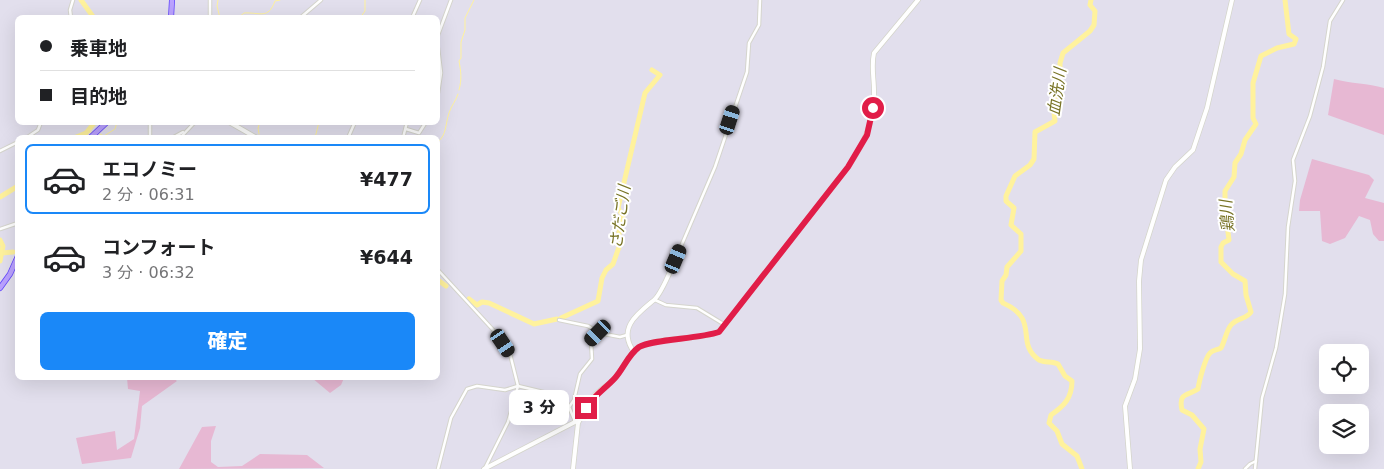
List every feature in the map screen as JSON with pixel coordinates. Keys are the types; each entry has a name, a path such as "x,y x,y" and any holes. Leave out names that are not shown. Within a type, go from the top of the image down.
{"main road":[{"path":"171,15 172,0"},
{"path":"93,135 104,125"},
{"path":"0,288 15,263"}],"street":[{"path":"71,15 73,0"},
{"path":"210,0 210,15"},
{"path":"304,15 321,0"},
{"path":"413,15 420,0"},
{"path":"440,30 452,0"},
{"path":"634,352 629,346 628,330 636,315 647,303 654,300 673,265 715,167 728,123 745,80 749,43 759,25 760,0"},
{"path":"573,469 577,422 593,397 615,378 640,346 719,332 848,167 860,150 871,123 874,93 872,61 874,53 918,0"},
{"path":"1130,469 1125,406 1135,379 1140,349 1139,289 1141,260 1166,180 1175,167 1193,150 1208,108 1232,0"},
{"path":"1255,469 1262,398 1276,348 1286,286 1288,227 1295,181 1293,160 1312,107 1323,68 1330,21 1343,0"},
{"path":"440,65 440,80"},
{"path":"30,135 38,130 40,125"},
{"path":"182,135 192,125"},
{"path":"234,125 253,135"},
{"path":"404,135 407,125"},
{"path":"406,129 419,133 424,125"},
{"path":"176,135 185,131"},
{"path":"0,151 15,144"},
{"path":"0,229 15,224"},
{"path":"440,272 475,309 510,354 518,386 508,422 484,469"},
{"path":"654,300 666,305 697,308 725,325"},
{"path":"559,320 588,326 598,333 620,337 627,335"},
{"path":"569,407 574,400 580,374 592,359 591,341 598,333"},
{"path":"438,469 451,418 467,390 477,386 505,390 518,386 560,396 569,407 577,422"},
{"path":"484,469 577,422"},
{"path":"1245,469 1256,461"}],"shaded area":[{"path":"1334,79 1384,88 1384,135 1328,115"},
{"path":"1312,159 1369,175 1374,180 1365,198 1384,203 1384,241 1379,241 1373,234 1370,220 1359,216 1345,238 1330,244 1322,241 1320,211 1299,211 1300,200"},
{"path":"127,380 177,381 142,406 140,428 131,458 82,464 76,438 115,431 117,450 134,439 140,391 128,389"},
{"path":"314,380 343,380 341,385 330,393"},
{"path":"216,426 211,441 211,462 218,467 242,466 260,454 307,455 324,468 179,469 202,427"}],"waterway":[{"path":"81,0 92,15"},
{"path":"218,0 219,15"},
{"path":"242,15 244,13 266,13 275,1 280,0"},
{"path":"362,15 365,11 365,0"},
{"path":"459,90 461,82 459,61 461,58 461,42 465,30 465,18 474,0"},
{"name":"血洗川","path":"1082,469 1077,456 1062,444 1057,431 1049,423 1051,415 1069,397 1072,381 1065,376 1058,364 1039,360 1032,353 1028,346 1021,317 1001,300 1002,281 1006,275 1007,267 1021,251 1021,234 1011,225 1014,208 1006,201 1006,196 1015,176 1030,165 1034,159 1035,132 1055,121 1054,113 1057,108 1054,94 1060,82 1060,63 1063,53 1090,31 1094,25 1095,11 1090,5 1091,0"},
{"name":"鶏川","path":"1198,469 1201,462 1200,449 1204,429 1192,415 1182,410 1181,400 1185,395 1198,389 1202,370 1208,356 1212,351 1221,348 1231,325 1251,312 1246,295 1245,281 1233,274 1221,262 1221,247 1223,243 1229,240 1225,191 1234,177 1235,163 1241,154 1245,140 1256,124 1253,118 1253,83 1261,56 1277,48 1294,44 1296,39 1289,34 1285,0"},
{"name":"さだご川","path":"561,318 598,301 602,278 606,270 613,264 619,247 619,225 623,216 618,208 645,93 660,75 652,70"},
{"path":"440,140 450,110 458,94"},
{"path":"81,135 86,133 93,125"},
{"path":"106,135 115,129 116,125"},
{"path":"259,125 259,134"},
{"path":"316,135 318,125"},
{"path":"86,133 92,132"},
{"path":"0,197 15,188"},
{"name":"さだご川","path":"0,240 3,246 0,261"},
{"name":"さだご川","path":"2,253 13,252"},
{"name":"さだご川","path":"440,282 446,286"},
{"name":"さだご川","path":"469,299 477,305 482,302 489,303 534,324 557,319"}],"route":[{"path":"586,408 593,397 615,378 640,346 700,338 719,332 860,150 871,123 873,108"}]}
